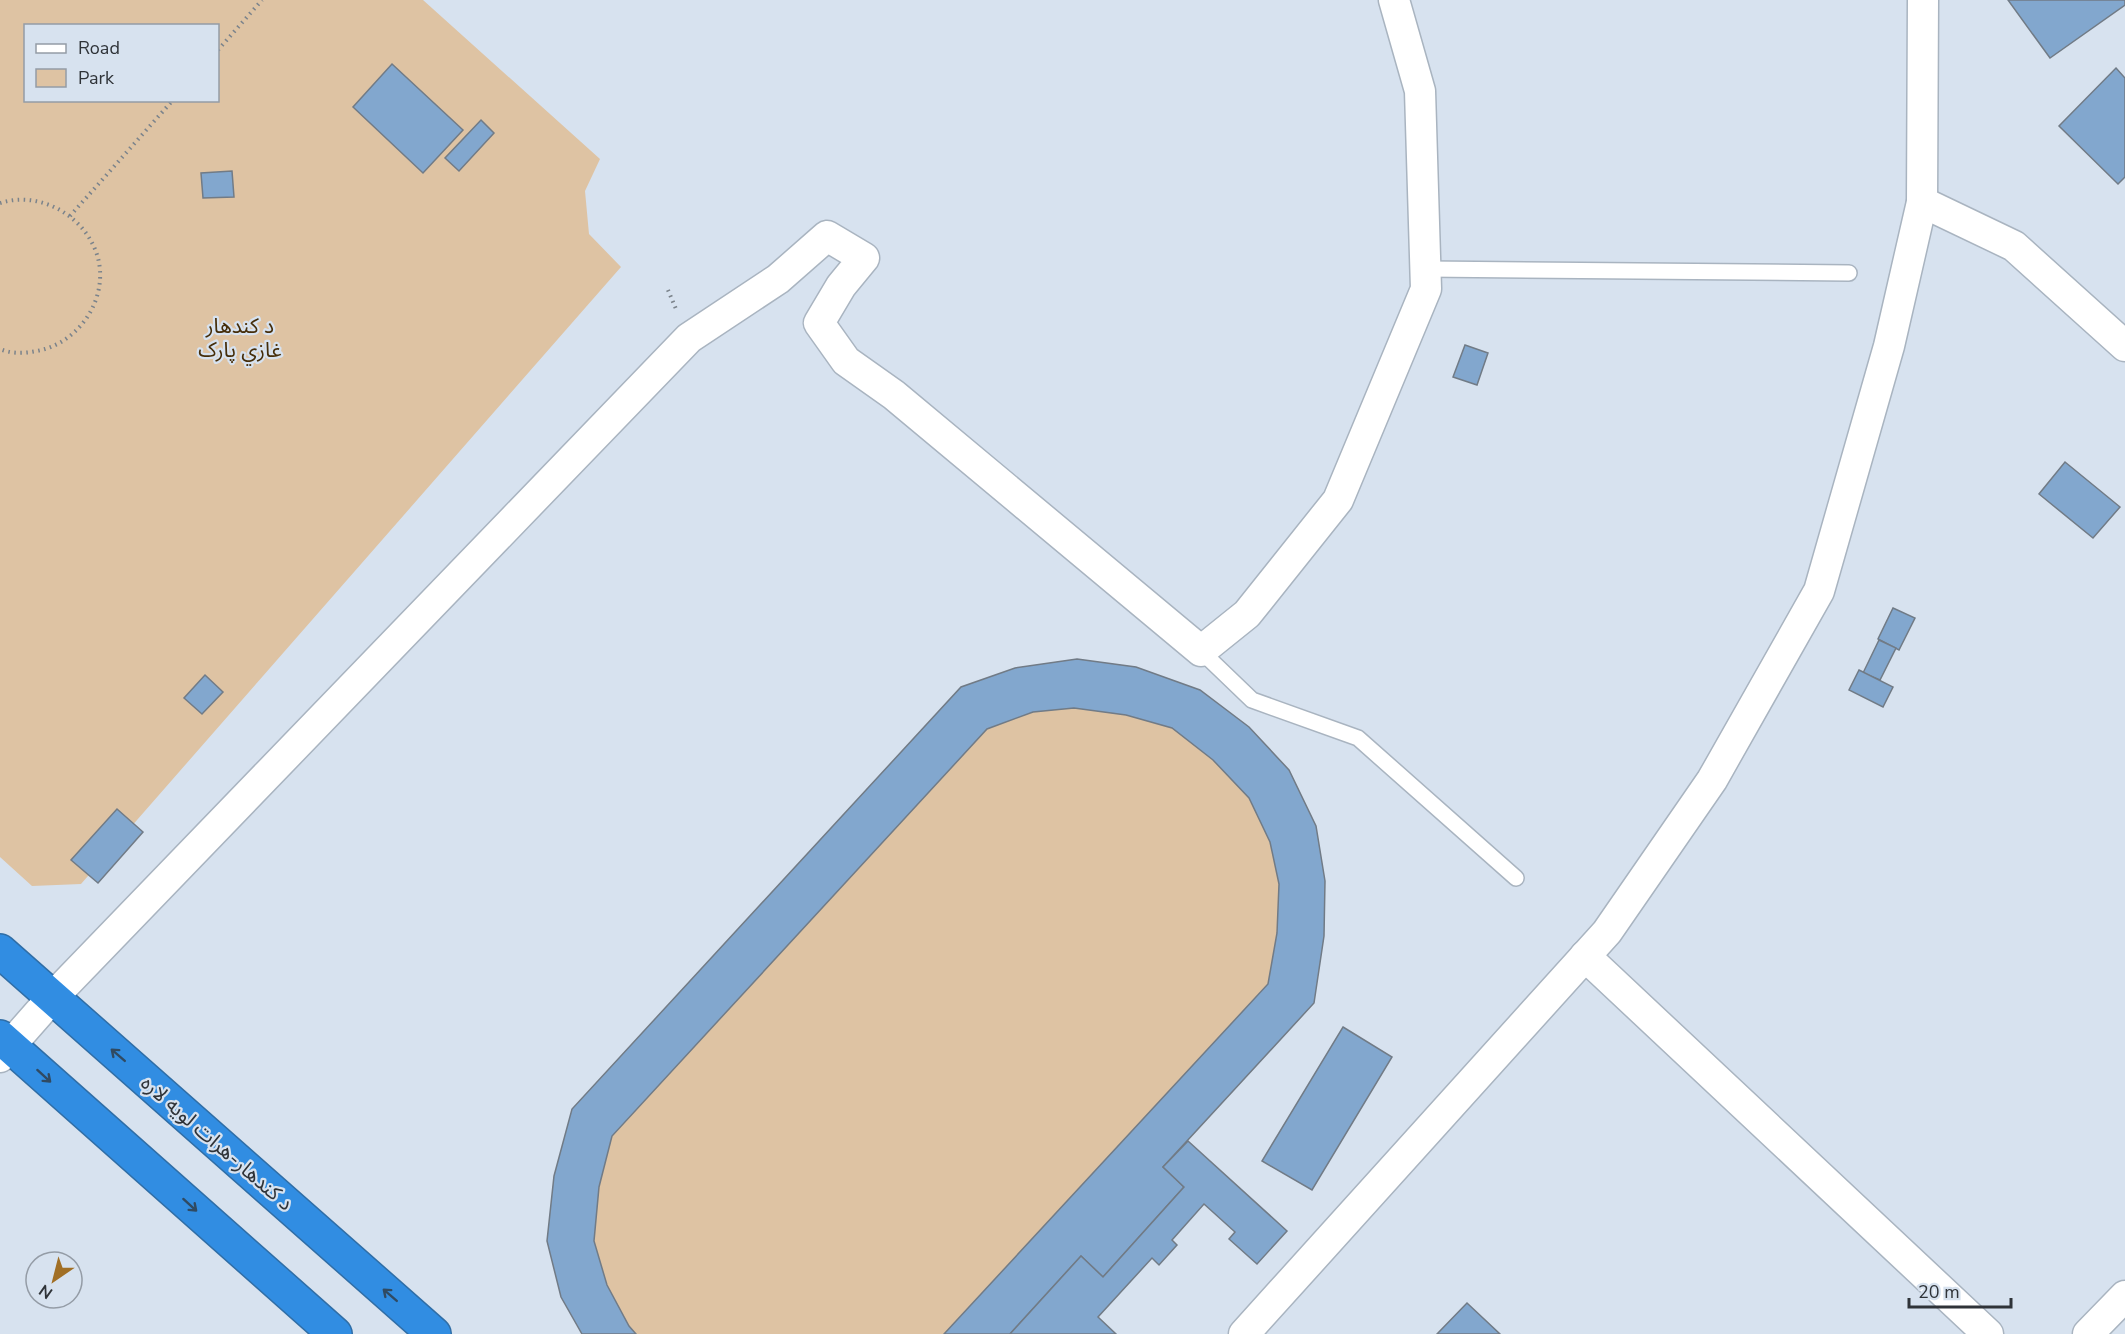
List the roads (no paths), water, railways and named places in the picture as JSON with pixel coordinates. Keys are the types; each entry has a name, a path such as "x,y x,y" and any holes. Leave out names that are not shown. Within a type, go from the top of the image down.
{"highway":[{"name":"د کندهار-هرات لويه لاره","path":"0,951 434,1334"},
{"path":"3,1047 335,1334"}],"street":[{"path":"3,1047 689,338 778,279 827,236 864,258 841,286 819,323 846,361 894,395 1201,651 1247,614 1338,500 1426,289 1420,91 1394,0"},
{"path":"1244,1334 1607,932 1712,780 1819,591 1889,346 1922,202 1923,0"},
{"path":"1922,202 2014,246 2122,338"},
{"path":"1585,956 1988,1334"},
{"path":"2088,1334 2125,1296"}],"lane":[{"path":"1426,269 1849,273"},
{"path":"1201,651 1252,700 1358,738 1516,878"}],"park label":[{"name":"د کندهار غازي پارک","path":"240,338"}]}
